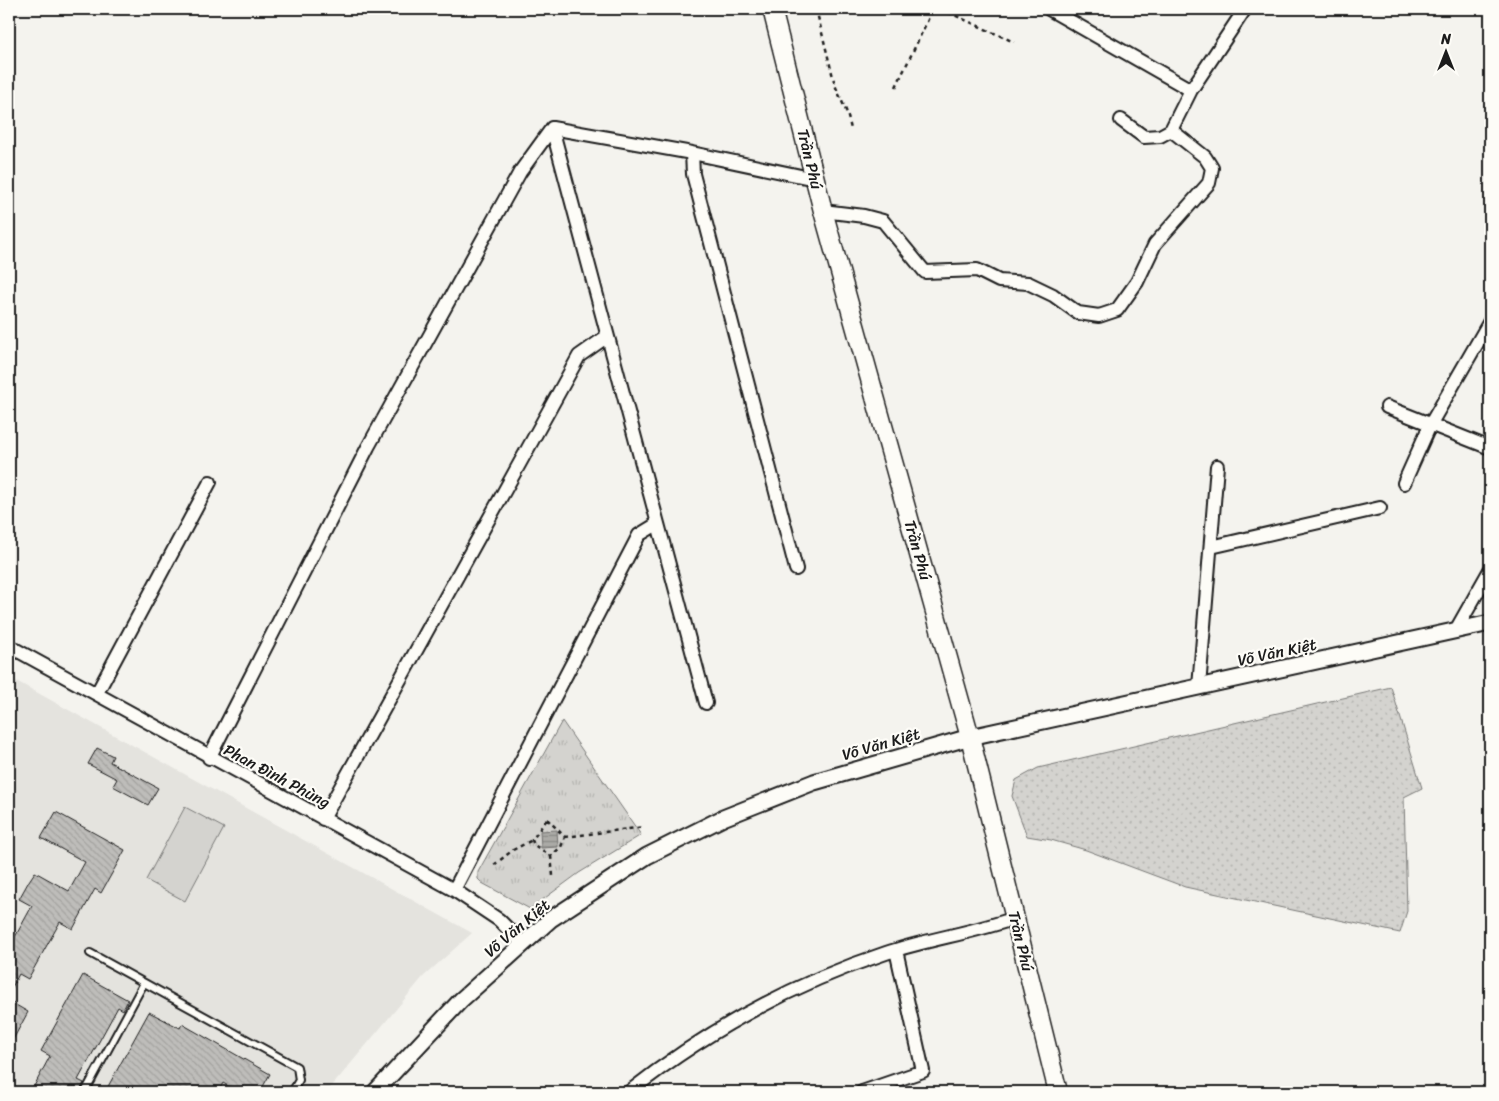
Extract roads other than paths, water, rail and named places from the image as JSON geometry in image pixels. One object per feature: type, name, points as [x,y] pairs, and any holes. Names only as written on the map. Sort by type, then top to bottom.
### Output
[{"type":"main road","name":"Trần Phú","points":[[772,9],[823,211],[970,737],[1058,1092]]},
{"type":"street","points":[[1049,9],[1191,90]]},
{"type":"street","points":[[1121,120],[1144,137],[1160,136],[1171,130],[1191,90],[1242,10]]},
{"type":"street","points":[[552,128],[692,153],[815,178]]},
{"type":"street","points":[[552,128],[606,336],[706,703]]},
{"type":"street","points":[[209,758],[372,439],[520,172],[552,128]]},
{"type":"street","points":[[823,211],[864,216],[883,221],[925,272],[977,270],[999,281],[1028,283],[1053,295],[1078,313],[1099,316],[1117,310],[1137,282],[1155,244],[1209,183],[1212,168],[1205,157],[1171,130]]},
{"type":"street","points":[[692,153],[693,174],[796,569]]},
{"type":"street","points":[[1404,483],[1430,425],[1490,320]]},
{"type":"street","points":[[323,819],[579,356],[606,336]]},
{"type":"street","points":[[1388,407],[1490,448]]},
{"type":"street","points":[[1199,687],[1217,466]]},
{"type":"street","points":[[97,692],[210,482]]},
{"type":"street","points":[[1211,547],[1380,508]]},
{"type":"street","points":[[454,890],[639,535],[657,524]]},
{"type":"street","points":[[1456,630],[1490,570]]},
{"type":"street","name":"Võ Văn Kiệt","points":[[375,1092],[461,1000],[551,920],[647,856],[723,818],[814,782],[970,737],[1490,622]]},
{"type":"street","name":"Phan Đình Phùng","points":[[9,646],[97,692],[209,758],[454,890],[499,920],[523,944]]},
{"type":"street","points":[[629,1092],[665,1064],[711,1033],[779,996],[896,950],[983,929],[1015,918]]},
{"type":"street","points":[[862,1092],[923,1071],[896,950]]},
{"type":"lane","points":[[90,953],[297,1067],[299,1080],[292,1092]]},
{"type":"lane","points":[[85,1092],[144,983]]}]
